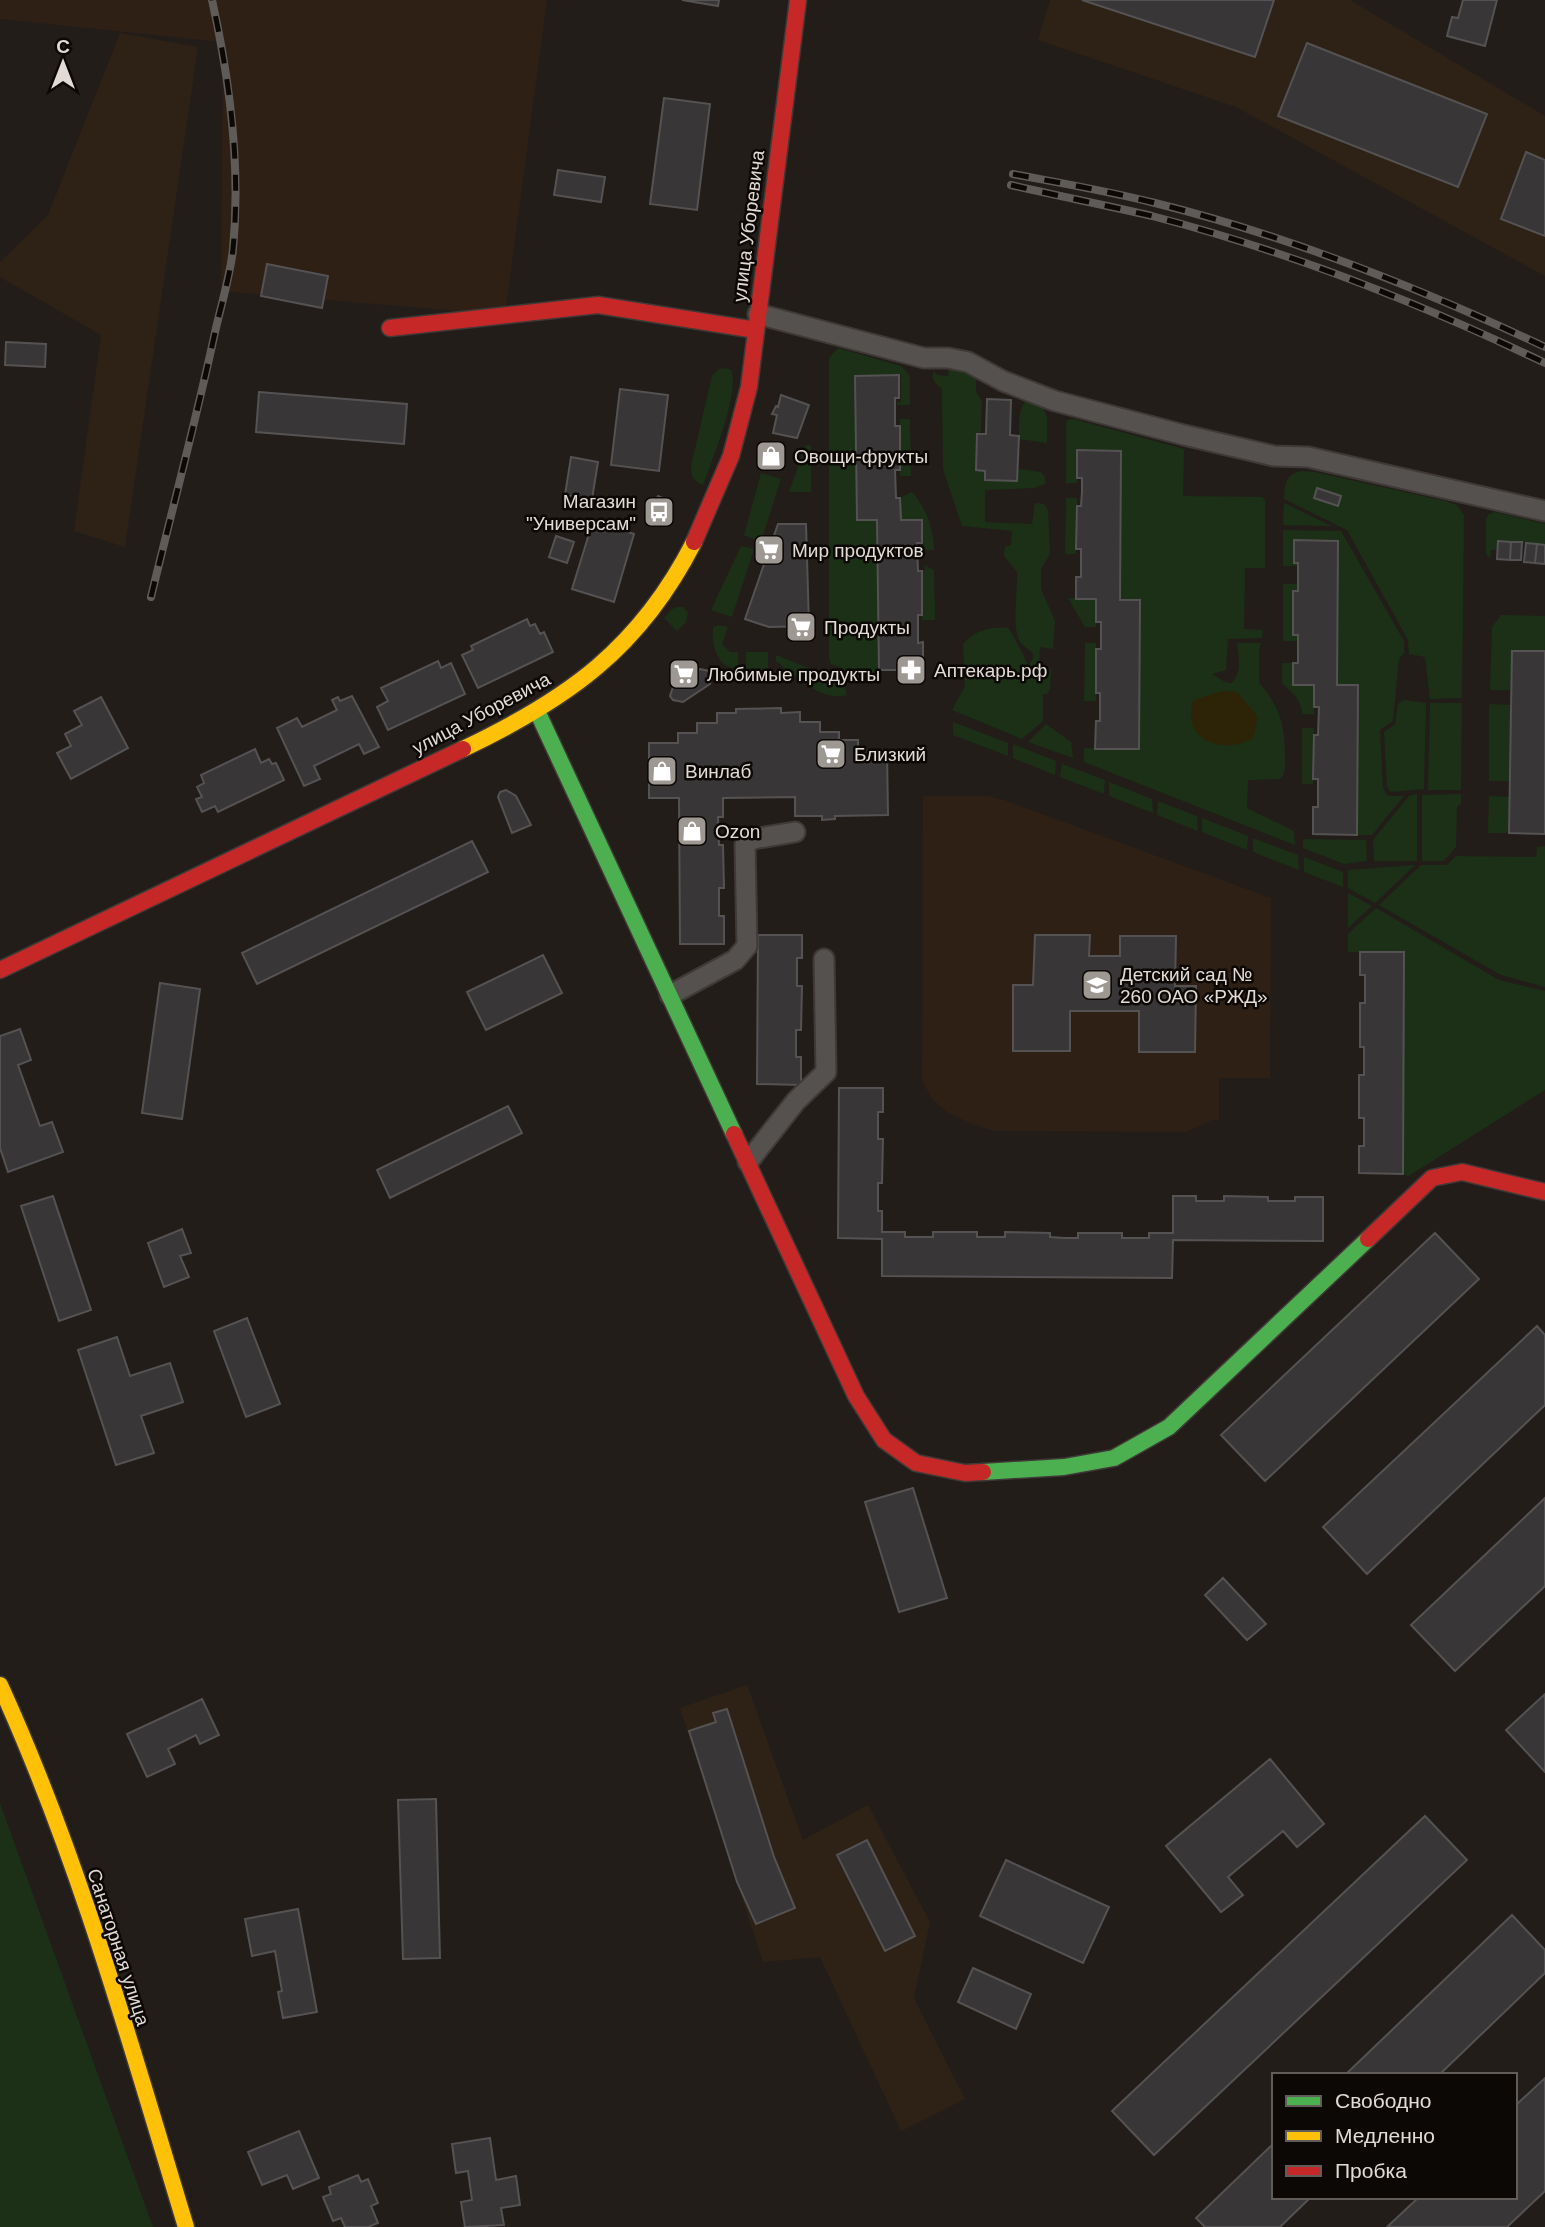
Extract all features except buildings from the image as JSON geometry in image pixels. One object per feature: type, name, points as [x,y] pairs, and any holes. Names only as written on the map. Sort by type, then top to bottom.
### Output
[{"type":"main road","name":"улица Уборевича","points":[[0,970],[537,711],[588,677],[619,649],[676,574],[716,496],[740,428],[757,322],[798,0]]},
{"type":"main road","points":[[390,328],[598,305],[757,322]]},
{"type":"main road","points":[[537,711],[856,1396],[884,1440],[916,1463],[965,1474],[1064,1467],[1114,1458],[1170,1427],[1432,1178],[1462,1172],[1545,1192]]},
{"type":"main road","name":"Санаторная улица","points":[[0,1685],[31,1753],[111,1982],[186,2227]]},
{"type":"street","points":[[757,322],[924,358],[948,358],[968,362],[1003,382],[1055,401],[1184,435],[1274,456],[1308,457],[1545,511]]},
{"type":"street","points":[[670,996],[736,960],[747,946],[745,845],[753,839],[795,832]]},
{"type":"street","points":[[748,1163],[796,1101],[826,1072],[824,959]]},
{"type":"shaded area","points":[[0,0],[547,0],[505,315],[221,291],[223,42],[0,19]]},
{"type":"shaded area","points":[[1050,0],[1350,0],[1545,116],[1545,276],[1236,107],[1038,40]]},
{"type":"shaded area","points":[[120,33],[198,47],[125,547],[74,531],[101,335],[0,277],[0,262],[48,215]]},
{"type":"shaded area","name":"Детский сад № 260 ОАО «РЖД»","points":[[923,796],[988,796],[1004,800],[1271,898],[1270,1078],[1219,1078],[1219,1120],[1212,1120],[1186,1132],[995,1131],[949,1113],[932,1099],[922,1080]]},
{"type":"shaded area","points":[[747,1685],[803,1840],[868,1805],[930,1922],[914,1998],[965,2099],[901,2131],[820,1957],[763,1962],[680,1708]]},
{"type":"green space","points":[[838,348],[901,366],[910,376],[910,405],[897,405],[897,402],[901,402],[901,374],[855,376],[857,520],[877,520],[879,683],[831,664],[829,658],[829,358]]},
{"type":"green space","points":[[946,364],[972,370],[976,379],[976,392],[982,401],[981,432],[977,434],[976,470],[985,471],[985,480],[1017,481],[1018,469],[1041,472],[1045,477],[1045,484],[1034,488],[985,490],[985,522],[1032,524],[1035,503],[1044,504],[1048,510],[1050,554],[1041,569],[1041,589],[1055,621],[1053,649],[1040,647],[1039,666],[1051,669],[1050,690],[1043,694],[1043,721],[1022,739],[952,710],[965,686],[963,644],[973,636],[989,629],[1008,628],[1028,667],[1034,656],[1017,634],[1017,572],[1004,556],[1005,547],[1011,545],[1012,531],[962,526],[943,469],[942,389],[933,376],[934,371],[937,375],[948,376],[949,368]]},
{"type":"green space","points":[[719,369],[731,370],[732,394],[724,427],[703,485],[693,478],[691,466],[712,376]]},
{"type":"green space","points":[[1029,398],[1043,406],[1047,418],[1047,443],[1019,439],[1022,406]]},
{"type":"green space","points":[[900,419],[910,419],[911,476],[900,476]]},
{"type":"green space","points":[[1074,419],[1184,449],[1183,496],[1262,497],[1265,500],[1265,568],[1245,568],[1244,629],[1263,630],[1262,638],[1228,639],[1226,670],[1212,674],[1232,683],[1239,668],[1237,643],[1261,643],[1259,683],[1271,698],[1279,715],[1284,733],[1285,767],[1280,779],[1248,780],[1247,808],[1294,831],[1295,845],[1084,762],[1084,748],[1139,749],[1140,600],[1120,600],[1121,451],[1077,450],[1077,483],[1066,483],[1066,423]]},
{"type":"green space","points":[[806,445],[811,445],[811,492],[789,492]]},
{"type":"green space","points":[[1303,471],[1457,505],[1464,515],[1462,698],[1430,699],[1425,657],[1409,654],[1408,640],[1347,530],[1284,499],[1290,477]]},
{"type":"green space","points":[[761,473],[781,479],[761,542],[744,535]]},
{"type":"green space","points":[[912,492],[928,519],[934,550],[924,550],[922,520],[901,520],[900,498]]},
{"type":"green space","points":[[1066,498],[1077,498],[1076,554],[1065,554]]},
{"type":"green space","points":[[1284,503],[1332,526],[1283,525]]},
{"type":"green space","points":[[1495,512],[1545,524],[1545,545],[1499,541],[1498,550],[1491,550],[1490,559],[1486,554],[1486,519],[1489,514]]},
{"type":"green space","points":[[1283,530],[1341,531],[1404,641],[1404,653],[1399,659],[1393,721],[1380,730],[1383,788],[1388,796],[1404,796],[1372,835],[1357,835],[1358,686],[1337,685],[1338,541],[1294,540],[1294,563],[1298,563],[1298,566],[1283,566]]},
{"type":"green space","points":[[741,546],[754,549],[732,617],[711,610]]},
{"type":"green space","points":[[925,565],[934,570],[935,620],[922,620],[922,571],[925,570]]},
{"type":"green space","points":[[1283,584],[1298,584],[1298,641],[1283,641]]},
{"type":"green space","points":[[1068,598],[1096,599],[1096,627],[1085,627]]},
{"type":"green space","points":[[683,607],[688,613],[686,622],[677,631],[664,618],[672,609]]},
{"type":"green space","points":[[1501,615],[1545,616],[1545,651],[1512,651],[1511,690],[1490,690],[1492,627]]},
{"type":"green space","points":[[713,627],[728,627],[722,644],[730,652],[738,652],[738,669],[725,665],[714,648]]},
{"type":"green space","points":[[1085,643],[1096,643],[1096,701],[1084,701]]},
{"type":"green space","points":[[746,652],[768,652],[768,675],[746,675]]},
{"type":"green space","points":[[776,655],[843,682],[847,695],[828,695],[809,686],[776,661]]},
{"type":"green space","points":[[1282,663],[1293,663],[1293,685],[1314,685],[1314,714],[1302,714],[1298,701],[1282,683]]},
{"type":"green space","points":[[1404,700],[1426,703],[1424,789],[1391,792],[1387,787],[1384,732],[1395,724],[1398,704]]},
{"type":"green space","points":[[1430,703],[1462,703],[1461,790],[1428,790]]},
{"type":"green space","points":[[1489,704],[1511,705],[1510,781],[1489,781]]},
{"type":"green space","points":[[953,722],[1008,743],[1008,756],[953,735]]},
{"type":"green space","points":[[1046,724],[1071,742],[1073,758],[1028,742]]},
{"type":"green space","points":[[1302,728],[1314,728],[1313,784],[1302,784]]},
{"type":"green space","points":[[1013,744],[1056,761],[1055,775],[1013,758]]},
{"type":"green space","points":[[1062,764],[1105,780],[1104,794],[1060,777]]},
{"type":"green space","points":[[1109,782],[1152,799],[1153,813],[1109,796]]},
{"type":"green space","points":[[1417,794],[1417,861],[1374,861],[1373,840],[1409,796]]},
{"type":"green space","points":[[1461,794],[1461,804],[1457,807],[1456,847],[1444,861],[1422,861],[1422,795]]},
{"type":"green space","points":[[1489,796],[1510,797],[1509,833],[1488,833]]},
{"type":"green space","points":[[1158,801],[1197,816],[1198,831],[1157,815]]},
{"type":"green space","points":[[1202,818],[1248,836],[1247,850],[1202,832]]},
{"type":"green space","points":[[1253,838],[1298,855],[1299,870],[1253,852]]},
{"type":"green space","points":[[1303,839],[1366,840],[1367,861],[1344,864],[1303,848]]},
{"type":"green space","points":[[1545,846],[1545,987],[1501,975],[1379,905],[1421,865],[1447,865],[1456,856],[1536,857],[1537,847]]},
{"type":"green space","points":[[1304,857],[1343,872],[1343,887],[1304,872]]},
{"type":"green space","points":[[1415,865],[1375,903],[1348,888],[1348,870]]},
{"type":"green space","points":[[1348,893],[1372,906],[1348,928]]},
{"type":"green space","points":[[1376,908],[1499,980],[1545,991],[1545,1090],[1407,1177],[1403,1174],[1404,953],[1348,952],[1348,934]]},
{"type":"green space","points":[[0,1803],[153,2227],[0,2227]]},
{"type":"sand","points":[[1222,691],[1237,692],[1258,717],[1253,738],[1236,744],[1217,744],[1201,737],[1196,730],[1191,713],[1194,700]]},
{"type":"railway","points":[[151,597],[233,249],[235,155],[229,92],[212,0]]},
{"type":"railway","points":[[1013,174],[1137,199],[1255,231],[1402,284],[1545,347]]},
{"type":"railway","points":[[1011,185],[1152,216],[1253,245],[1401,299],[1545,363]]},
{"type":"traffic: fast","points":[[537,711],[734,1134]]},
{"type":"traffic: fast","points":[[983,1472],[1064,1467],[1114,1458],[1169,1427],[1368,1239]]},
{"type":"traffic: slow","points":[[463,749],[536,710],[598,666],[625,641],[650,612],[694,542]]},
{"type":"traffic: slow","points":[[0,1685],[55,1817],[79,1885],[186,2227]]},
{"type":"traffic: jam","points":[[694,542],[731,456],[749,387],[798,0]]},
{"type":"traffic: jam","points":[[390,328],[598,305],[756,330]]},
{"type":"traffic: jam","points":[[0,970],[463,749]]},
{"type":"traffic: jam","points":[[734,1134],[856,1396],[884,1440],[916,1463],[965,1473],[983,1472]]},
{"type":"traffic: jam","points":[[1368,1239],[1432,1178],[1462,1172],[1545,1192]]},
{"type":"place","name":"Овощи-фрукты","points":[[771,456]]},
{"type":"place","name":"Магазин \"Универсам\"","points":[[659,512]]},
{"type":"place","name":"Мир продуктов","points":[[769,550]]},
{"type":"place","name":"Продукты","points":[[801,627]]},
{"type":"place","name":"Аптекарь.рф","points":[[911,670]]},
{"type":"place","name":"Любимые продукты","points":[[684,674]]},
{"type":"place","name":"Близкий","points":[[831,754]]},
{"type":"place","name":"Винлаб","points":[[662,771]]},
{"type":"place","name":"Ozon","points":[[692,831]]},
{"type":"place","name":"Детский сад № 260 ОАО «РЖД»","points":[[1097,985]]}]
